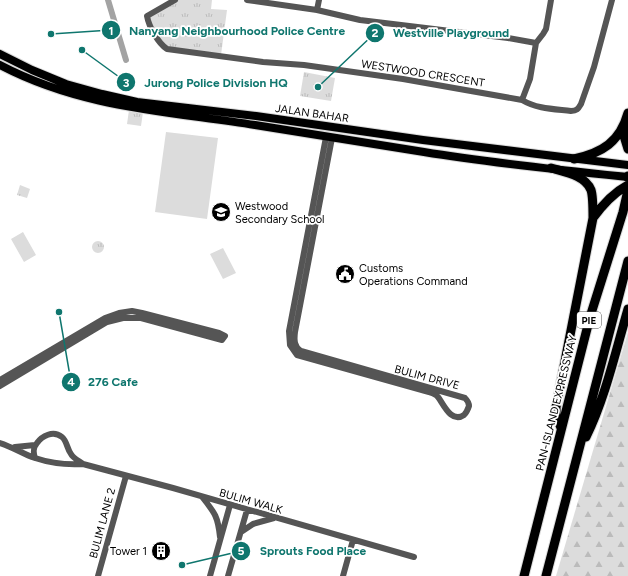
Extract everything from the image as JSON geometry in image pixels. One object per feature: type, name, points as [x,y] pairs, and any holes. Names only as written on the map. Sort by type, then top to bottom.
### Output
[{"type":"highway","points":[[628,114],[624,136],[628,150]]},
{"type":"highway","points":[[574,159],[589,156],[606,147],[619,134],[628,114]]},
{"type":"highway","points":[[550,168],[577,176],[584,181],[591,190],[593,218],[557,402],[556,415],[561,428]]},
{"type":"highway","points":[[593,218],[605,201],[620,189],[628,179]]},
{"type":"highway","name":"PAN-ISLAND EXPRESSWAY","points":[[524,576],[590,317],[623,212],[628,190]]},
{"type":"highway","name":"PIE","points":[[546,576],[628,261]]},
{"type":"highway","points":[[576,458],[592,426],[628,309]]},
{"type":"main road","name":"JALAN BAHAR","points":[[0,54],[32,70],[66,84],[138,102],[256,116],[423,140],[628,165]]},
{"type":"main road","name":"JALAN BAHAR","points":[[0,65],[73,94],[102,102],[133,108],[253,124],[424,152],[628,179]]},
{"type":"main road","points":[[423,140],[418,143],[417,147],[424,152]]},
{"type":"street","name":"WESTWOOD CRESCENT","points":[[175,0],[147,16],[150,26],[163,47],[167,49],[263,62],[304,65],[403,79],[522,100]]},
{"type":"street","points":[[247,0],[317,10],[360,20],[508,38],[536,43]]},
{"type":"street","points":[[317,10],[319,0]]},
{"type":"street","points":[[551,0],[546,29],[536,43],[530,79],[522,100],[542,108],[575,111],[578,109],[594,67],[612,0]]},
{"type":"street","name":"BULIM DRIVE","points":[[329,137],[295,332],[295,345],[301,352],[465,398],[468,401],[469,407],[464,415],[454,416],[447,412],[437,396],[429,392],[297,354],[290,345],[289,331],[329,137]]},
{"type":"street","points":[[0,380],[105,318],[125,312],[142,312],[219,333],[225,336],[222,340],[141,318],[116,319],[107,322],[0,386]]},
{"type":"street","name":"BULIM WALK","points":[[12,447],[35,445],[42,437],[53,433],[62,436],[71,454],[83,464]]},
{"type":"street","name":"BULIM WALK","points":[[0,443],[35,458],[70,465],[83,464],[414,557]]},
{"type":"street","points":[[35,445],[33,452],[35,458]]},
{"type":"street","name":"BULIM LANE 2","points":[[98,576],[126,476]]},
{"type":"street","points":[[203,498],[216,515],[220,540]]},
{"type":"street","points":[[210,576],[230,505]]},
{"type":"street","points":[[228,576],[247,510]]},
{"type":"street","points":[[241,532],[253,524],[274,518]]},
{"type":"street","points":[[343,576],[353,540]]},
{"type":"green space","points":[[175,0],[212,0],[211,9],[227,10],[221,55],[168,49],[163,44],[147,16]]},
{"type":"green space","points":[[304,72],[335,78],[331,101],[300,96]]},
{"type":"green space","points":[[129,110],[143,112],[141,126],[127,124]]},
{"type":"green space","points":[[166,132],[218,138],[207,219],[155,212]]},
{"type":"green space","points":[[20,185],[30,189],[27,198],[17,195]]},
{"type":"green space","points":[[23,232],[36,255],[24,262],[11,239]]},
{"type":"green space","points":[[96,241],[100,241],[104,247],[100,253],[96,253],[92,249],[92,245]]},
{"type":"green space","points":[[223,248],[236,273],[223,279],[210,254]]},
{"type":"green space","points":[[628,332],[628,576],[556,576]]},
{"type":"waterway","points":[[108,0],[126,60]]},
{"type":"place","name":"Nanyang Neighbourhood Police Centre","points":[[51,34]]},
{"type":"place","name":"Jurong Police Division HQ","points":[[82,50]]},
{"type":"place","name":"Westville Playground","points":[[318,87]]},
{"type":"place","name":"Westwood Secondary School","points":[[221,212]]},
{"type":"place","name":"Customs Operations Command","points":[[345,274]]},
{"type":"place","name":"276 Cafe","points":[[59,312]]},
{"type":"place","name":"Tower 1","points":[[161,551]]},
{"type":"place","name":"Sprouts Food Place","points":[[182,565]]}]
